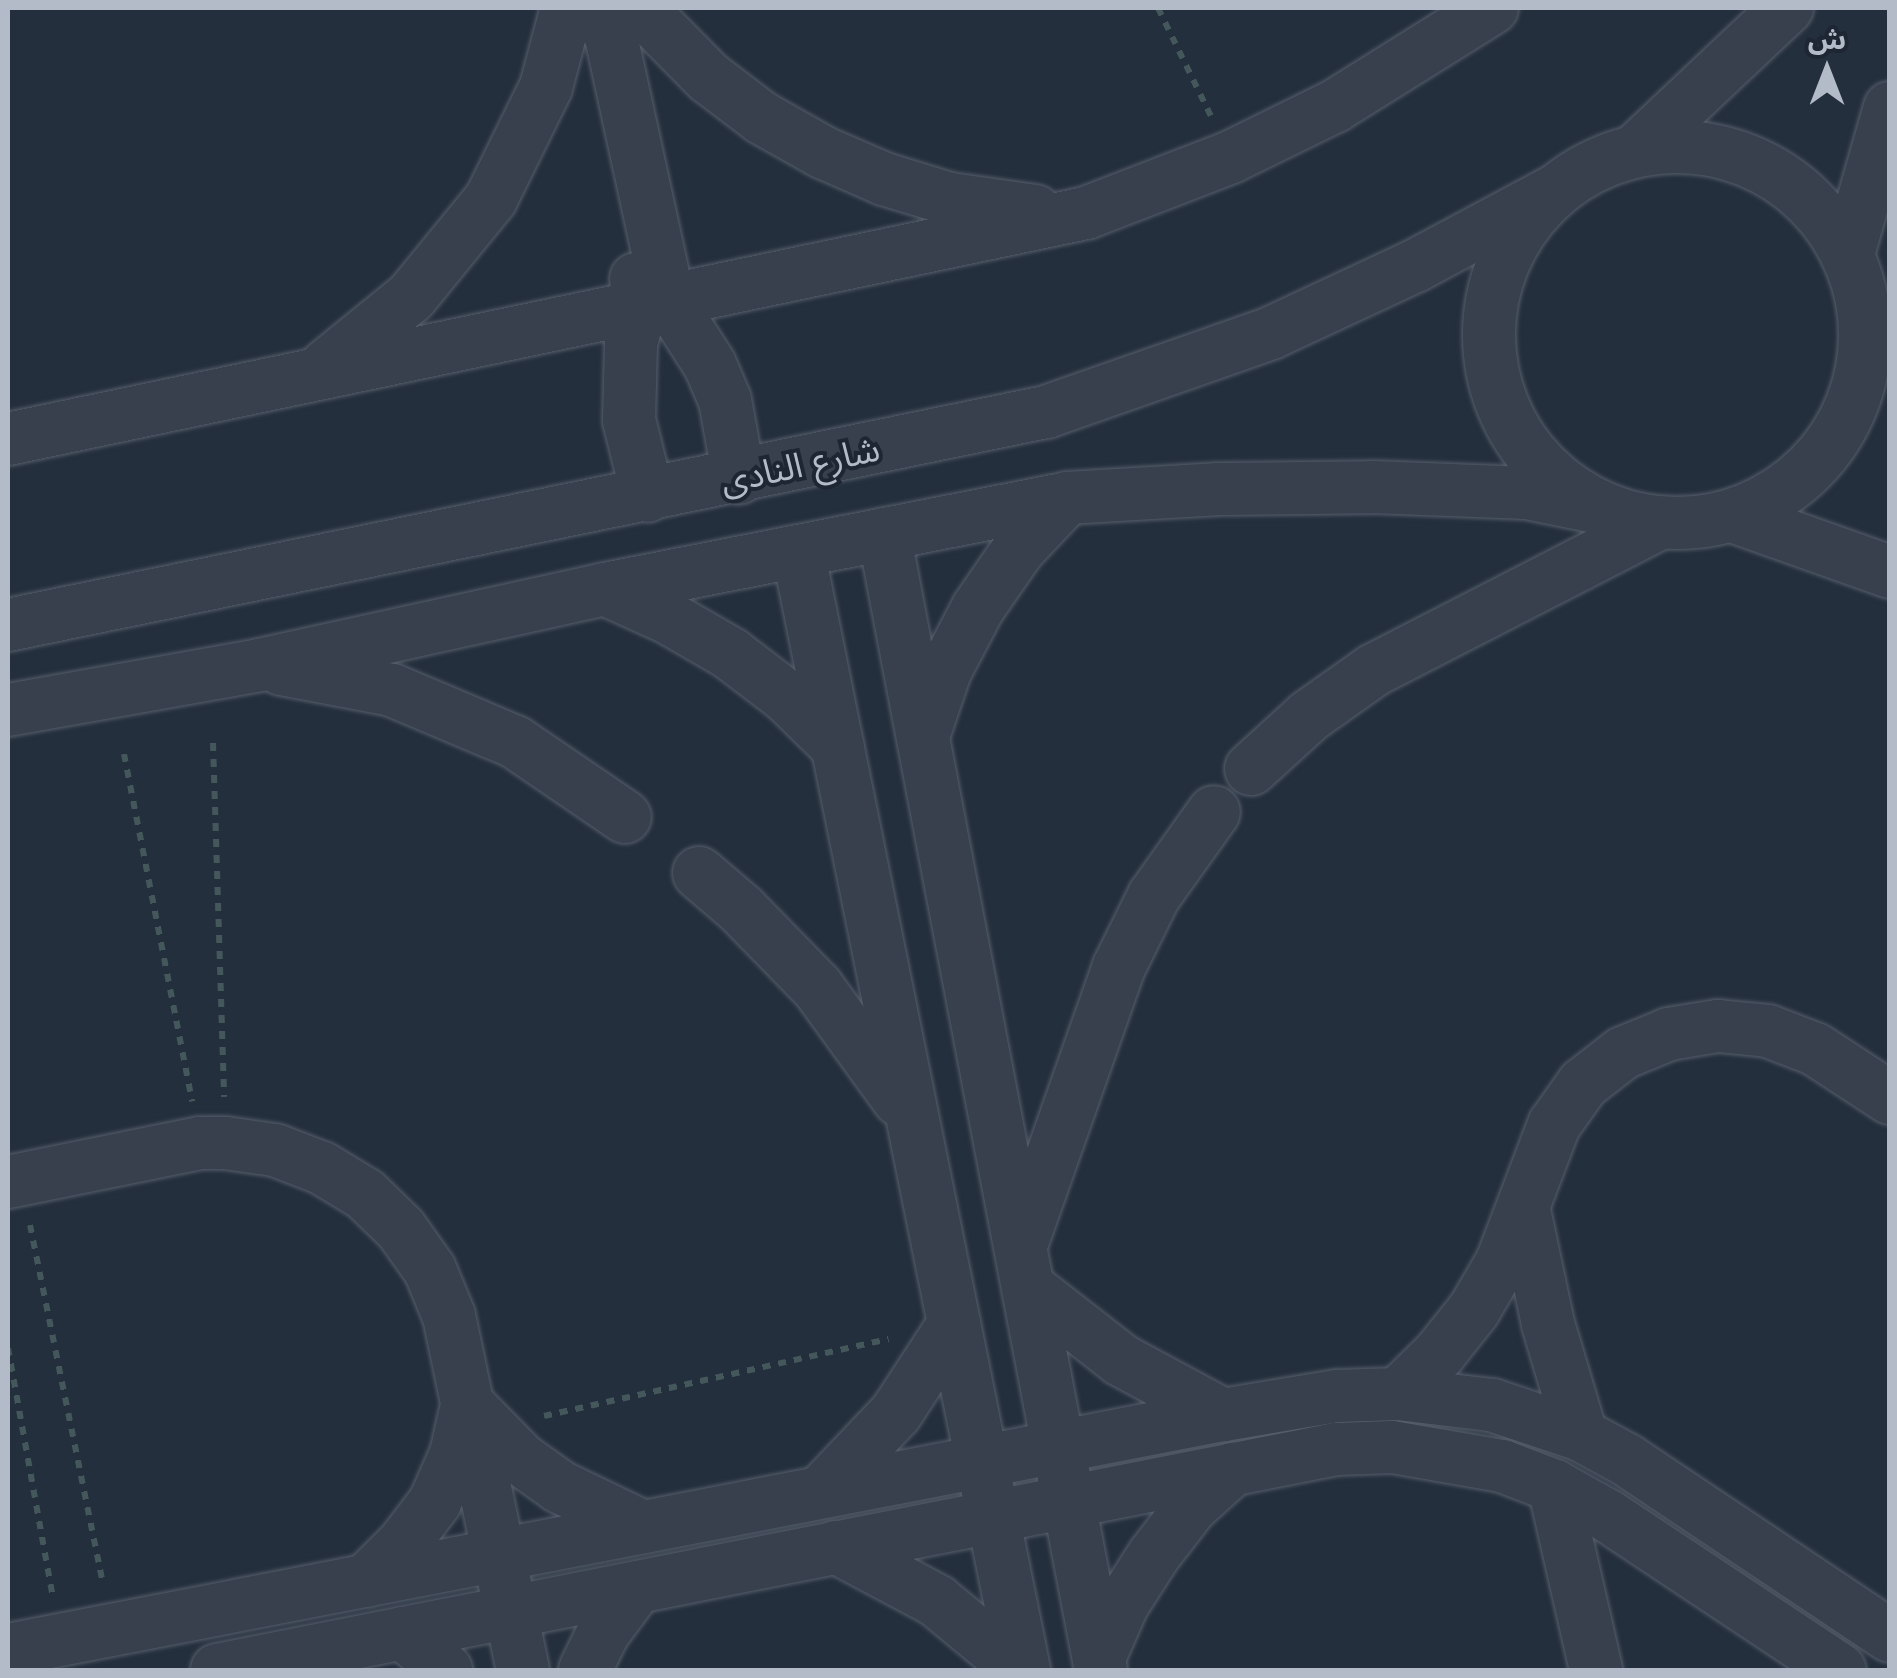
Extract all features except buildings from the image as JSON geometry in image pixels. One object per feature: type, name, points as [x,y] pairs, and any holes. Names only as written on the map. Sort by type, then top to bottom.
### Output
[{"type":"street","points":[[8,439],[1086,214],[1231,157],[1335,106],[1492,8]]},
{"type":"street","points":[[1635,151],[1786,8]]},
{"type":"street","points":[[600,10],[708,77],[762,118],[822,152],[884,179],[950,199],[1018,210],[1086,214]]},
{"type":"street","points":[[600,10],[594,48],[655,303],[701,348],[725,400],[740,478]]},
{"type":"street","points":[[312,375],[364,339],[412,298],[491,199],[546,86],[600,10]]},
{"type":"street","points":[[1848,254],[1890,108]]},
{"type":"street","points":[[8,710],[260,665],[604,590],[1067,498],[1220,489],[1373,488],[1527,494],[1660,523],[1732,516],[1771,499],[1804,474],[1832,442],[1852,406],[1864,365],[1878,343],[1848,254],[1825,218],[1795,188],[1760,165],[1719,151],[1677,146],[1635,151],[1606,160],[1555,191],[1522,226],[1499,267],[1488,314],[1489,361],[1501,408],[1525,448],[1559,483],[1600,508]]},
{"type":"street","name":"شارع النادى","points":[[8,626],[1046,412],[1122,389],[1344,301],[1555,191]]},
{"type":"street","points":[[648,496],[628,420],[627,382],[655,303]]},
{"type":"street","points":[[8,399],[81,424]]},
{"type":"street","points":[[922,737],[946,671],[978,608],[1018,550],[1067,498]]},
{"type":"street","points":[[1732,516],[1890,572]]},
{"type":"street","points":[[1251,770],[1309,716],[1374,670],[1660,523]]},
{"type":"street","points":[[884,534],[1100,1664]]},
{"type":"street","points":[[798,550],[1022,1670]]},
{"type":"street","points":[[604,590],[670,618],[731,654],[787,697],[838,746]]},
{"type":"street","points":[[260,665],[409,698],[515,742],[625,817]]},
{"type":"street","points":[[1025,1268],[1119,967],[1154,896],[1214,812]]},
{"type":"street","points":[[699,874],[741,909],[818,988],[913,1122]]},
{"type":"street","points":[[1398,1394],[1474,1310],[1502,1262],[1554,1124],[1583,1084],[1623,1054],[1668,1034],[1718,1026],[1768,1031],[1815,1049],[1890,1098]]},
{"type":"street","points":[[14,1181],[213,1143],[275,1150],[322,1168],[365,1194],[402,1228],[430,1270],[449,1316],[478,1416],[499,1555],[523,1670]]},
{"type":"street","points":[[1524,1210],[1548,1324],[1581,1436]]},
{"type":"street","points":[[1025,1268],[1120,1360],[1223,1414]]},
{"type":"street","points":[[821,1492],[896,1413],[954,1324]]},
{"type":"street","points":[[8,1650],[1223,1414],[1337,1396],[1398,1394],[1492,1405],[1581,1436],[1627,1460],[1890,1636]]},
{"type":"street","points":[[478,1416],[560,1487],[643,1528]]},
{"type":"street","points":[[366,1581],[404,1544],[435,1502],[478,1416]]},
{"type":"street","points":[[216,1670],[1336,1449],[1392,1448],[1502,1466],[1554,1486],[1608,1516],[1840,1670]]},
{"type":"street","points":[[1100,1664],[1122,1605],[1154,1555],[1190,1507],[1232,1469]]},
{"type":"street","points":[[1554,1486],[1596,1670]]},
{"type":"street","points":[[836,1547],[937,1600],[1022,1670]]},
{"type":"street","points":[[584,1670],[637,1587]]},
{"type":"street","points":[[403,1634],[446,1670]]},
{"type":"path","points":[[1158,8],[1231,157]]},
{"type":"path","points":[[213,743],[213,1143]]},
{"type":"path","points":[[124,754],[213,1143]]},
{"type":"path","points":[[14,1181],[112,1630]]},
{"type":"path","points":[[478,1416],[954,1324]]},
{"type":"path","points":[[8,1348],[61,1640]]}]
